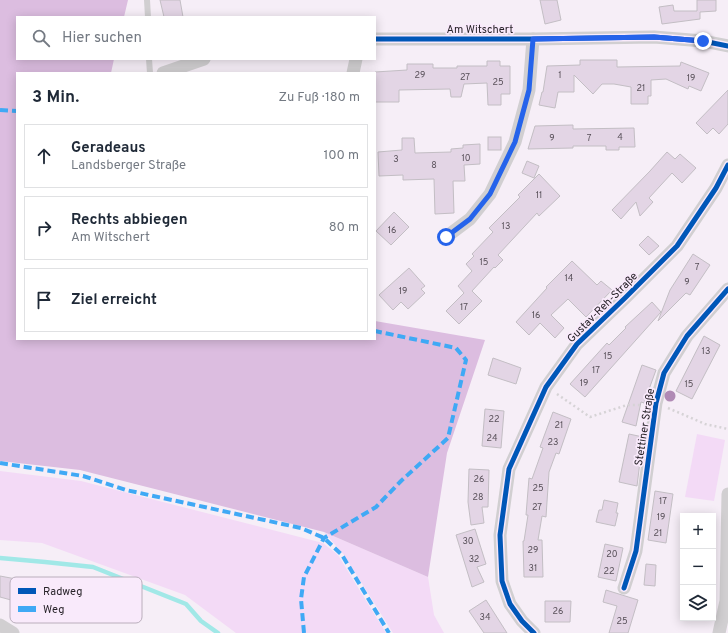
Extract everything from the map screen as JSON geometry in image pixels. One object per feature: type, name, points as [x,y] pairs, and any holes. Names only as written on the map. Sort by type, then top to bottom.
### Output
[{"type":"street","name":"Am Witschert","points":[[376,39],[654,37],[703,41],[728,46]]},
{"type":"street","points":[[446,237],[470,219],[490,194],[515,142],[529,90],[533,39]]},
{"type":"street","points":[[166,72],[201,60]]},
{"type":"street","points":[[353,72],[356,60]]},
{"type":"street","name":"Gustav-Reh-Straße","points":[[534,633],[522,621],[510,604],[502,581],[500,535],[509,469],[546,387],[576,344],[678,246],[716,188],[728,165]]},
{"type":"street","name":"Stettiner Straße","points":[[624,588],[636,551],[656,403],[664,373],[687,336],[728,289]]},
{"type":"street","points":[[719,633],[726,601],[728,494]]},
{"type":"street","points":[[0,625],[13,633]]},
{"type":"lane","points":[[147,0],[148,16]]},
{"type":"lane","points":[[149,60],[150,72]]},
{"type":"path","points":[[546,387],[590,417]]},
{"type":"shaded area","points":[[0,0],[128,0],[124,16],[16,16],[16,60],[114,60],[111,72],[16,72],[16,340],[376,340],[376,321],[485,340],[447,453],[428,577],[324,532],[80,470],[0,461]]},
{"type":"shaded area","points":[[697,434],[725,440],[714,501],[685,497]]},
{"type":"shaded area","points":[[0,471],[81,481],[323,543],[338,555],[386,633],[236,633],[185,595],[142,579],[142,577],[136,577],[42,543],[0,540]]},
{"type":"shaded area","points":[[324,532],[428,577],[434,615],[444,633],[393,633],[344,555]]},
{"type":"building","points":[[160,0],[180,0],[183,16],[164,16]]},
{"type":"building","points":[[540,0],[557,0],[561,20],[545,24]]},
{"type":"building","points":[[697,0],[716,0],[716,11],[700,12],[700,19],[662,24],[659,7],[673,5],[674,11],[697,11]]},
{"type":"building","points":[[580,60],[617,60],[617,67],[680,66],[681,62],[709,73],[701,91],[689,86],[688,89],[666,79],[651,80],[651,96],[648,96],[648,104],[631,104],[631,87],[614,84],[602,84],[593,94],[574,75],[574,92],[558,92],[555,108],[539,105],[543,92],[547,66],[580,65]]},
{"type":"building","points":[[487,61],[500,61],[500,66],[510,66],[510,94],[501,94],[501,105],[488,105],[487,83],[464,84],[461,97],[451,97],[450,89],[399,90],[399,102],[376,102],[375,72],[407,70],[407,64],[433,64],[433,68],[487,66]]},
{"type":"building","points":[[728,90],[728,124],[719,134],[713,128],[707,134],[696,123]]},
{"type":"building","points":[[573,125],[573,129],[634,128],[635,147],[619,147],[619,150],[606,150],[606,146],[573,146],[573,148],[528,149],[535,126]]},
{"type":"building","points":[[488,137],[501,137],[501,150],[488,150]]},
{"type":"building","points":[[402,138],[414,138],[415,153],[451,152],[451,149],[463,148],[463,145],[480,144],[480,164],[464,165],[465,181],[453,181],[454,213],[435,214],[434,179],[403,180],[403,175],[379,176],[378,152],[402,150]]},
{"type":"building","points":[[667,152],[675,159],[680,154],[696,168],[682,183],[672,173],[649,198],[653,202],[640,216],[636,202],[621,219],[612,210]]},
{"type":"building","points":[[527,161],[539,166],[534,178],[522,173]]},
{"type":"building","points":[[539,174],[560,196],[539,216],[537,213],[498,255],[503,260],[495,268],[494,267],[472,291],[482,301],[459,324],[446,311],[464,293],[458,286],[472,271],[466,264],[474,256],[472,254],[493,232],[489,228],[520,197],[518,195]]},
{"type":"building","points":[[394,212],[409,227],[391,245],[376,231]]},
{"type":"building","points":[[648,236],[659,246],[649,255],[639,245]]},
{"type":"building","points":[[693,254],[710,265],[690,295],[686,293],[658,321],[670,290]]},
{"type":"building","points":[[572,261],[597,285],[601,281],[612,290],[586,317],[568,299],[551,315],[564,328],[555,338],[540,323],[529,335],[516,322],[547,288],[546,287]]},
{"type":"building","points":[[409,268],[425,286],[421,289],[425,293],[408,309],[401,302],[393,310],[379,295]]},
{"type":"building","points":[[652,302],[661,312],[585,397],[570,384],[607,343],[609,345],[626,328],[625,327]]},
{"type":"building","points":[[704,336],[720,345],[692,399],[676,391]]},
{"type":"building","points":[[493,358],[521,368],[516,384],[488,375]]},
{"type":"building","points":[[642,365],[656,370],[644,403],[641,402],[636,426],[622,422]]},
{"type":"building","points":[[485,409],[504,411],[501,448],[482,446]]},
{"type":"building","points":[[553,412],[571,419],[559,454],[556,453],[549,472],[546,517],[542,516],[538,540],[542,540],[543,577],[524,577],[523,541],[528,515],[526,515],[529,478],[532,479],[543,448],[540,447]]},
{"type":"building","points":[[629,434],[643,437],[637,486],[619,482]]},
{"type":"building","points":[[469,469],[489,470],[488,507],[482,507],[484,523],[471,525],[468,502]]},
{"type":"building","points":[[655,491],[673,494],[666,543],[648,540]]},
{"type":"building","points":[[604,500],[618,503],[616,513],[618,513],[615,526],[596,522],[599,510],[602,510]]},
{"type":"building","points":[[475,529],[486,564],[477,567],[484,582],[472,587],[456,535]]},
{"type":"building","points":[[605,544],[623,548],[616,581],[598,577]]},
{"type":"building","points":[[646,564],[656,565],[655,586],[644,585]]},
{"type":"building","points":[[0,576],[10,578],[10,600],[0,597]]},
{"type":"building","points":[[606,590],[638,600],[628,633],[609,633],[617,606],[603,602]]},
{"type":"building","points":[[486,600],[507,633],[484,633],[469,611]]},
{"type":"building","points":[[545,601],[571,601],[570,622],[545,622]]},
{"type":"waterway","points":[[0,558],[93,567],[118,577]]},
{"type":"waterway","points":[[142,586],[186,604],[201,621],[218,633]]},
{"type":"marked path","points":[[0,110],[16,111]]},
{"type":"marked path","points":[[304,633],[301,599],[304,577],[324,538],[376,507],[401,481],[448,438],[466,360],[456,348],[376,331]]},
{"type":"marked path","points":[[0,463],[83,476],[126,490],[301,528],[324,538],[342,555],[389,633]]},
{"type":"cycle path","points":[[376,39],[654,37],[703,41],[728,46]]},
{"type":"cycle path","points":[[534,633],[522,621],[510,604],[502,581],[500,535],[509,469],[546,387],[577,344],[677,246],[716,188],[728,165]]},
{"type":"cycle path","points":[[624,588],[636,551],[656,403],[664,373],[687,336],[728,289]]},
{"type":"route","points":[[446,237],[470,219],[490,194],[515,142],[529,90],[533,39],[654,37],[703,41]]}]
